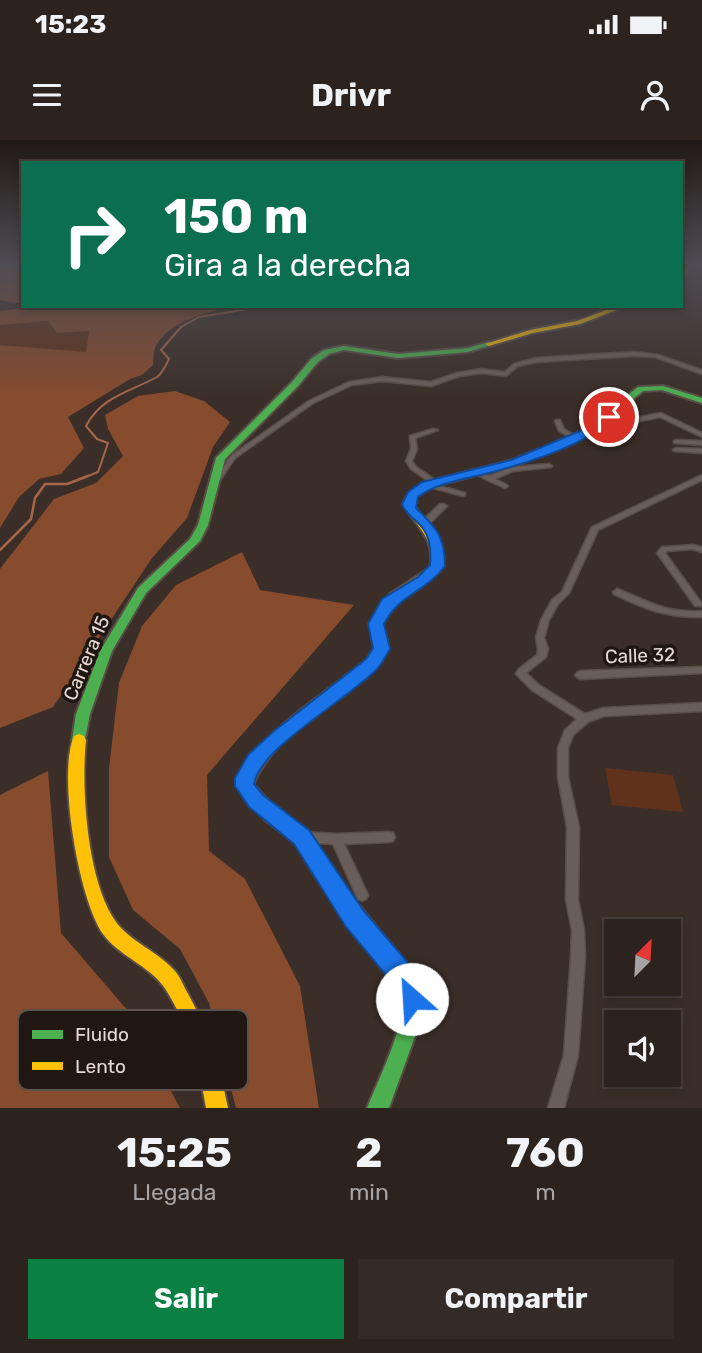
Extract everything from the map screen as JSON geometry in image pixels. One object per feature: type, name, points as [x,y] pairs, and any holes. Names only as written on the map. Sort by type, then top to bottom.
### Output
[{"type":"main road","name":"Carrera 15","points":[[188,1010],[167,976],[110,929],[99,911],[80,829],[75,761],[83,714],[106,651],[142,591],[195,541],[203,525],[221,458],[230,446],[295,384],[314,361],[327,352],[344,348],[398,356],[468,349],[532,331],[578,323],[615,309]]},
{"type":"main road","points":[[377,1108],[408,1028],[412,1010],[410,990],[400,971],[347,908],[302,837],[256,801],[244,786],[245,778],[255,761],[281,736],[372,663],[382,649],[376,624],[387,603],[423,580],[437,566],[438,551],[431,529],[408,504],[412,495],[431,484],[516,462],[575,438],[595,428],[641,389],[663,388],[702,401]]},
{"type":"main road","name":"Carrera 15","points":[[214,1090],[217,1108]]},
{"type":"street","points":[[211,489],[233,457],[311,402],[351,383],[382,379],[431,384],[459,374],[506,374],[516,365],[536,360],[622,354],[656,356],[702,372]]},
{"type":"street","points":[[595,428],[661,415],[702,435]]},
{"type":"street","points":[[558,421],[561,430],[575,438]]},
{"type":"street","points":[[435,430],[412,437],[414,449],[409,461],[431,484],[463,494]]},
{"type":"street","points":[[702,443],[676,446],[702,451]]},
{"type":"street","points":[[489,479],[512,469],[549,466]]},
{"type":"street","points":[[474,471],[505,486]]},
{"type":"street","points":[[584,719],[568,706],[535,688],[521,674],[525,667],[541,657],[543,649],[540,638],[548,613],[565,593],[595,530],[702,477]]},
{"type":"street","points":[[425,523],[443,506]]},
{"type":"street","points":[[617,592],[650,609],[684,615],[700,609],[662,550],[693,547],[701,550]]},
{"type":"street","name":"Calle 32","points":[[580,676],[702,670]]},
{"type":"street","points":[[556,1108],[571,1055],[578,957],[578,930],[572,900],[573,827],[563,777],[563,748],[569,733],[584,719],[603,712],[702,706]]},
{"type":"street","points":[[302,837],[389,837]]},
{"type":"street","points":[[337,839],[362,895]]},
{"type":"shaded area","points":[[217,309],[173,328],[160,340],[155,348],[153,365],[142,375],[130,379],[68,417],[84,448],[61,474],[39,479],[19,497],[0,528],[0,345],[86,352],[89,331],[57,333],[48,321],[0,325],[0,311]]},
{"type":"shaded area","points":[[48,321],[57,333],[89,331],[86,353],[0,345],[0,325]]},
{"type":"shaded area","points":[[175,391],[204,401],[230,422],[213,447],[187,518],[152,558],[53,707],[0,728],[0,569],[54,499],[96,483],[123,456],[108,429],[105,415],[138,396]]},
{"type":"shaded area","points":[[242,552],[260,590],[354,605],[207,775],[209,851],[245,879],[300,986],[319,1108],[236,1108],[231,1090],[248,1090],[248,1010],[211,1010],[180,949],[133,910],[109,857],[109,768],[119,683],[142,626],[176,585]]},
{"type":"shaded area","points":[[605,768],[673,775],[683,812],[612,805]]},
{"type":"shaded area","points":[[48,771],[61,933],[127,1010],[18,1010],[18,1090],[170,1090],[180,1108],[0,1108],[0,795]]},
{"type":"waterway","points":[[88,476],[98,472],[108,443],[97,439],[86,426],[100,408],[117,396],[159,376],[169,359],[161,350],[181,327],[199,317],[247,309]]},
{"type":"waterway","points":[[0,550],[31,519],[35,498],[45,484],[67,484],[88,476]]},
{"type":"waterway","points":[[83,478],[88,476]]},
{"type":"traffic: fast","points":[[79,740],[83,714],[106,651],[142,591],[195,541],[203,525],[221,458],[295,384],[314,361],[327,352],[344,348],[398,356],[468,350],[489,344]]},
{"type":"traffic: fast","points":[[533,455],[585,433],[641,389],[663,388],[702,401]]},
{"type":"traffic: fast","points":[[349,681],[304,714],[275,740],[252,769],[245,786],[271,815],[302,837],[332,886],[400,971],[410,990],[412,1010],[408,1028],[378,1108]]},
{"type":"traffic: slow","points":[[489,344],[532,331],[578,323],[615,309]]},
{"type":"traffic: slow","points":[[349,681],[372,663],[381,649],[376,624],[394,597],[435,570],[435,541],[408,504],[412,495],[427,485],[516,462],[533,455]]},
{"type":"traffic: slow","points":[[79,740],[77,782],[81,836],[92,889],[100,911],[115,934],[168,977],[186,1010]]},
{"type":"traffic: slow","points":[[213,1090],[217,1108]]},
{"type":"route","points":[[412,999],[400,971],[355,918],[314,860],[302,837],[256,801],[244,786],[245,778],[255,761],[281,736],[372,663],[382,649],[376,624],[387,603],[435,570],[438,551],[431,529],[408,504],[416,491],[426,485],[474,471],[516,462],[595,428],[609,417]]}]
